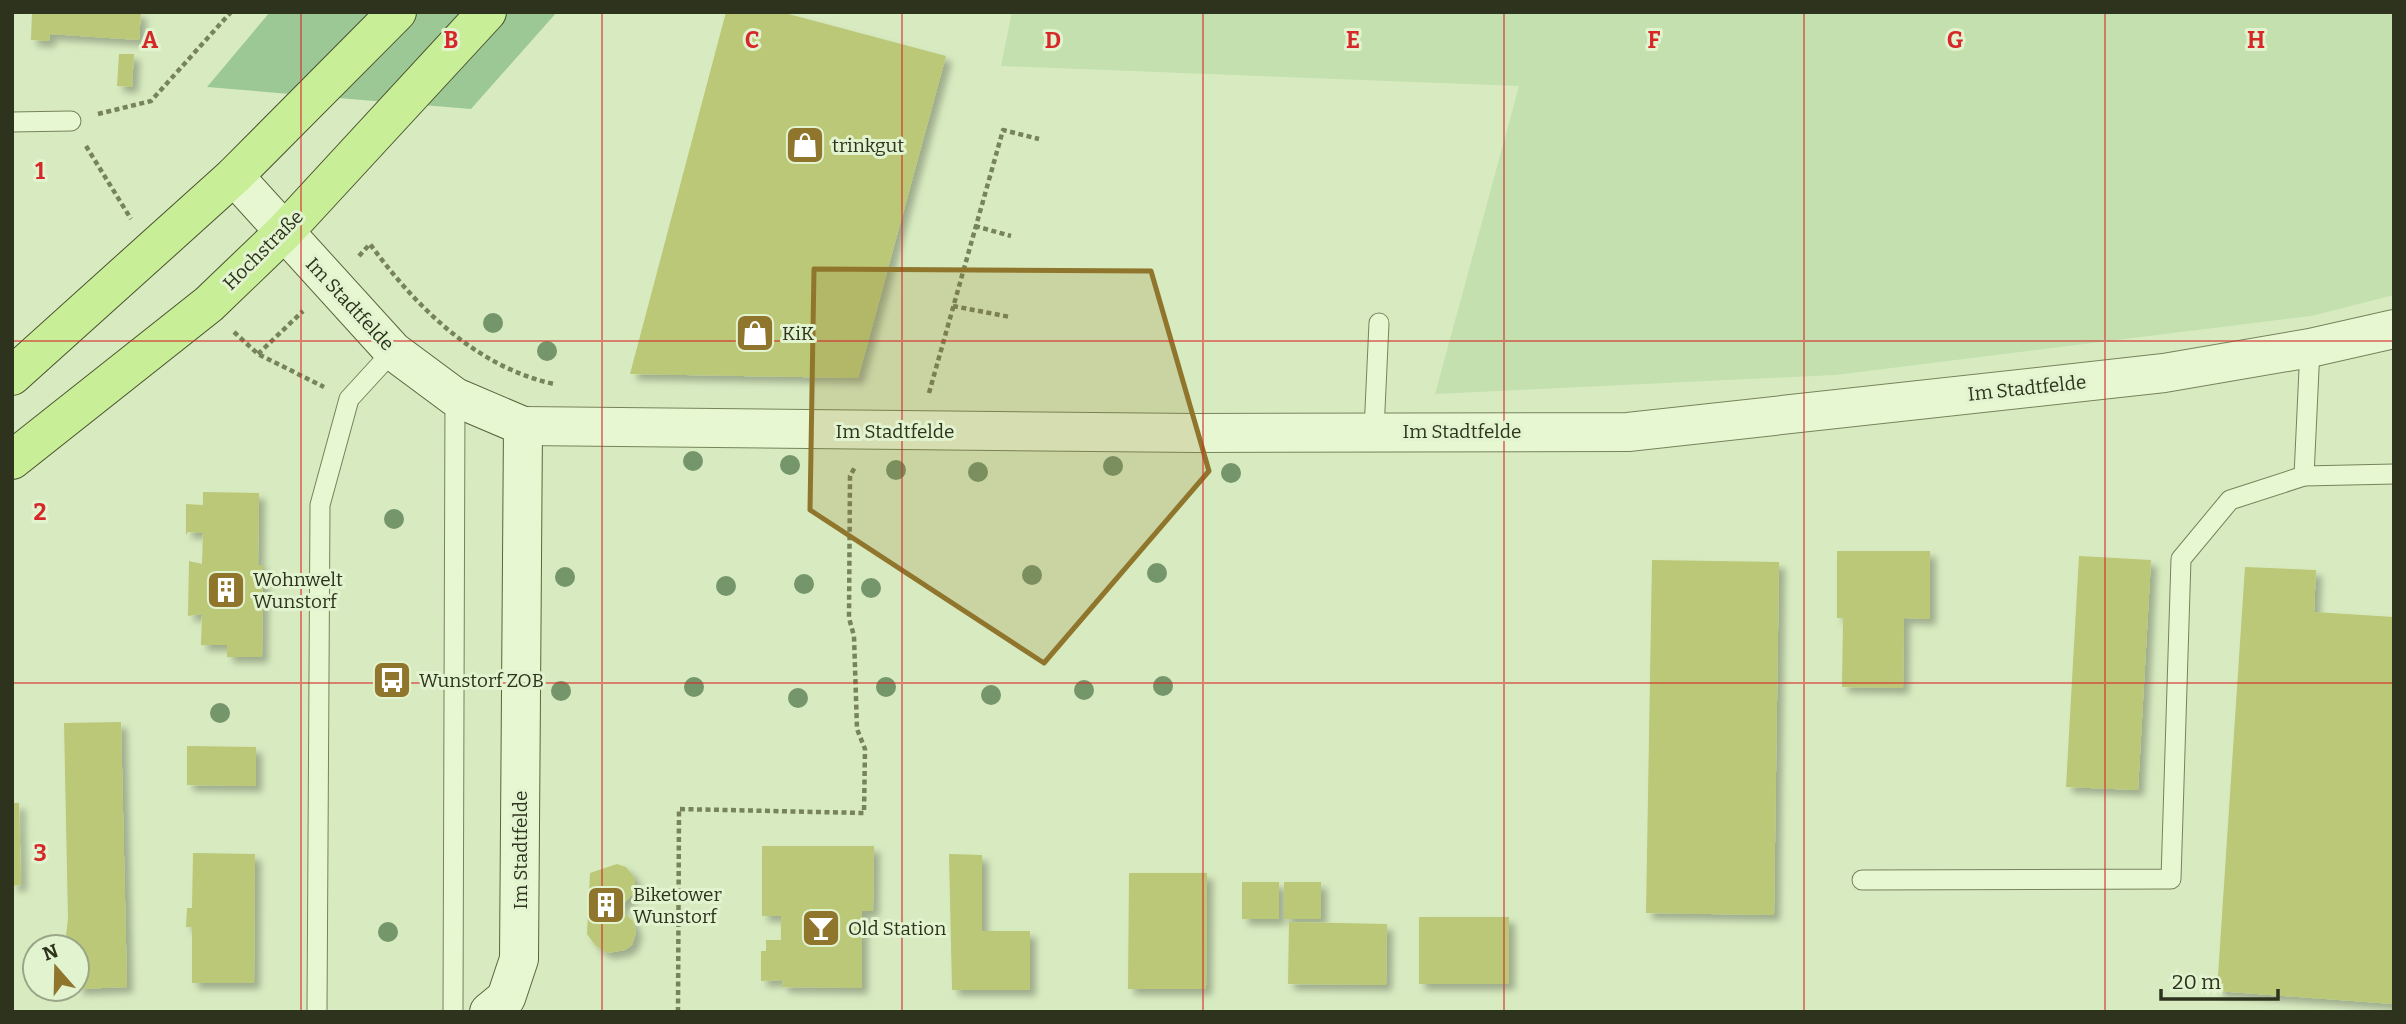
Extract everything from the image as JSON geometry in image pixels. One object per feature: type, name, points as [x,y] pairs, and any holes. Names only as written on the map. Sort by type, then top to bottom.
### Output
[{"type":"main road","points":[[12,376],[234,176],[397,12]]},
{"type":"main road","name":"Hochstraße","points":[[12,460],[209,304],[284,232],[487,12]]},
{"type":"street","name":"Im Stadtfelde","points":[[234,176],[393,351],[455,397],[523,426],[918,431],[1628,432],[2164,373],[2310,348],[2394,329]]},
{"type":"street","name":"Im Stadtfelde","points":[[489,1012],[506,998],[519,959],[525,529],[523,426]]},
{"type":"lane","points":[[12,122],[71,121]]},
{"type":"lane","points":[[1374,431],[1379,323]]},
{"type":"lane","points":[[2304,476],[2310,348]]},
{"type":"lane","points":[[317,1012],[320,505],[349,400],[393,351]]},
{"type":"lane","points":[[453,1012],[455,397]]},
{"type":"lane","points":[[1862,880],[2171,879],[2181,559],[2230,500],[2304,476],[2394,474]]},
{"type":"path","points":[[71,121],[152,101],[231,12]]},
{"type":"path","points":[[918,431],[1003,130],[1040,139]]},
{"type":"path","points":[[975,226],[1012,236]]},
{"type":"path","points":[[953,306],[1010,317]]},
{"type":"path","points":[[678,1012],[679,809],[864,813],[864,749],[857,729],[854,636],[849,618],[850,476],[856,465]]},
{"type":"highlighted area","points":[[814,269],[1151,271],[1209,471],[1044,663],[810,510]]},
{"type":"green space","points":[[270,12],[557,12],[471,109],[207,87]]},
{"type":"green space","points":[[1012,12],[2394,12],[2394,295],[2311,316],[1835,375],[1435,394],[1519,86],[1001,66]]},
{"type":"building","points":[[32,12],[141,12],[139,40],[50,34],[49,41],[31,40]]},
{"type":"building","name":"trinkgut","points":[[726,12],[781,12],[946,56],[858,378],[630,374]]},
{"type":"building","points":[[119,54],[134,54],[132,87],[117,86]]},
{"type":"building","name":"Wohnwelt Wunstorf","points":[[203,492],[259,493],[258,565],[263,565],[262,657],[227,657],[227,645],[201,645],[202,614],[188,616],[189,561],[202,564],[203,533],[188,532],[186,535],[186,504],[203,505]]},
{"type":"building","points":[[1837,551],[1930,551],[1930,619],[1904,618],[1903,688],[1842,687],[1843,618],[1837,618]]},
{"type":"building","points":[[2079,556],[2151,560],[2138,790],[2066,787]]},
{"type":"building","points":[[1652,560],[1779,562],[1774,915],[1646,913]]},
{"type":"building","points":[[2245,567],[2316,570],[2314,612],[2394,617],[2394,1004],[2217,991]]},
{"type":"building","points":[[121,722],[127,987],[91,988],[91,933],[66,933],[64,723]]},
{"type":"building","points":[[187,746],[256,747],[256,786],[187,785]]},
{"type":"building","points":[[12,803],[19,803],[21,885],[12,886]]},
{"type":"building","name":"Old Station","points":[[762,846],[874,846],[873,911],[862,911],[862,988],[782,987],[783,980],[761,981],[761,951],[766,951],[766,940],[781,940],[781,916],[762,916]]},
{"type":"building","points":[[193,853],[255,854],[254,983],[192,983],[192,927],[186,927],[187,908],[192,908]]},
{"type":"building","points":[[949,854],[982,855],[982,931],[1030,931],[1030,990],[952,990]]},
{"type":"building","name":"Biketower Wunstorf","points":[[617,864],[626,867],[635,878],[635,891],[619,909],[633,921],[636,933],[632,945],[625,950],[607,953],[596,946],[587,934],[590,873]]},
{"type":"building","points":[[1129,873],[1207,873],[1206,989],[1128,989]]},
{"type":"building","points":[[1242,882],[1279,882],[1279,919],[1242,919]]},
{"type":"building","points":[[1284,882],[1321,882],[1321,919],[1284,919]]},
{"type":"building","points":[[1419,917],[1509,917],[1509,984],[1419,984]]},
{"type":"building","points":[[1289,922],[1387,924],[1386,985],[1288,984]]},
{"type":"place","name":"trinkgut","points":[[805,145]]},
{"type":"place","name":"KiK","points":[[755,333]]},
{"type":"place","name":"Wohnwelt Wunstorf","points":[[226,590]]},
{"type":"place","name":"Wunstorf ZOB","points":[[392,680]]},
{"type":"place","name":"Biketower Wunstorf","points":[[606,905]]},
{"type":"place","name":"Old Station","points":[[821,928]]}]
